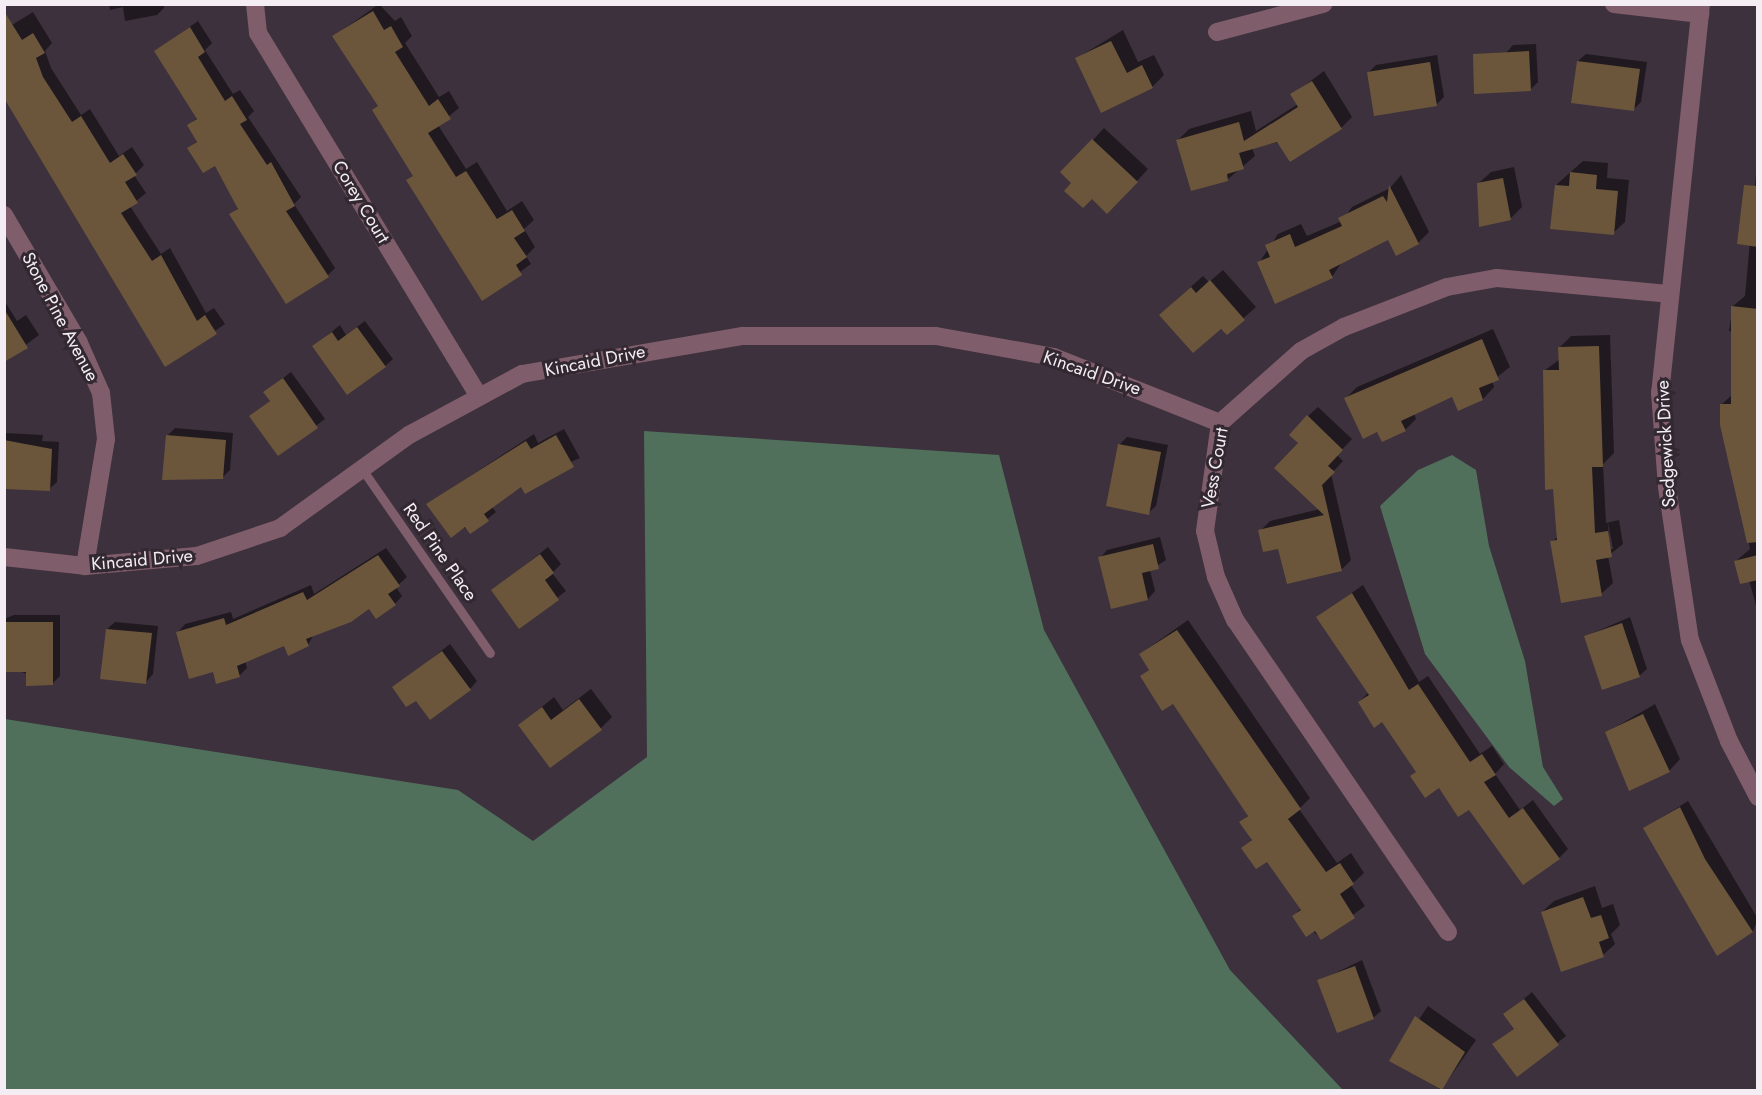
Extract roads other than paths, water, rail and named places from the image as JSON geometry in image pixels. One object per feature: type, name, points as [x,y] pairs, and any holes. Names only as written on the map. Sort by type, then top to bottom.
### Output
[{"type":"street","name":"Corey Court","points":[[255,4],[258,33],[478,395]]},
{"type":"street","points":[[1217,32],[1323,4]]},
{"type":"street","points":[[1614,4],[1701,9]]},
{"type":"street","name":"Sedgewick Drive","points":[[1701,9],[1668,294],[1660,393],[1677,571],[1690,639],[1729,741],[1758,797]]},
{"type":"street","name":"Stone Pine Avenue","points":[[4,215],[79,344],[101,393],[106,439],[85,566]]},
{"type":"street","name":"Vess Court","points":[[1449,932],[1230,609],[1205,531],[1220,423],[1302,351],[1344,327],[1447,287],[1497,278],[1668,294]]},
{"type":"street","name":"Kincaid Drive","points":[[4,557],[85,566],[197,556],[280,528],[362,469],[478,395],[522,374],[743,336],[936,336],[1054,357],[1220,423]]},
{"type":"lane","name":"Red Pine Place","points":[[362,469],[490,653]]}]
